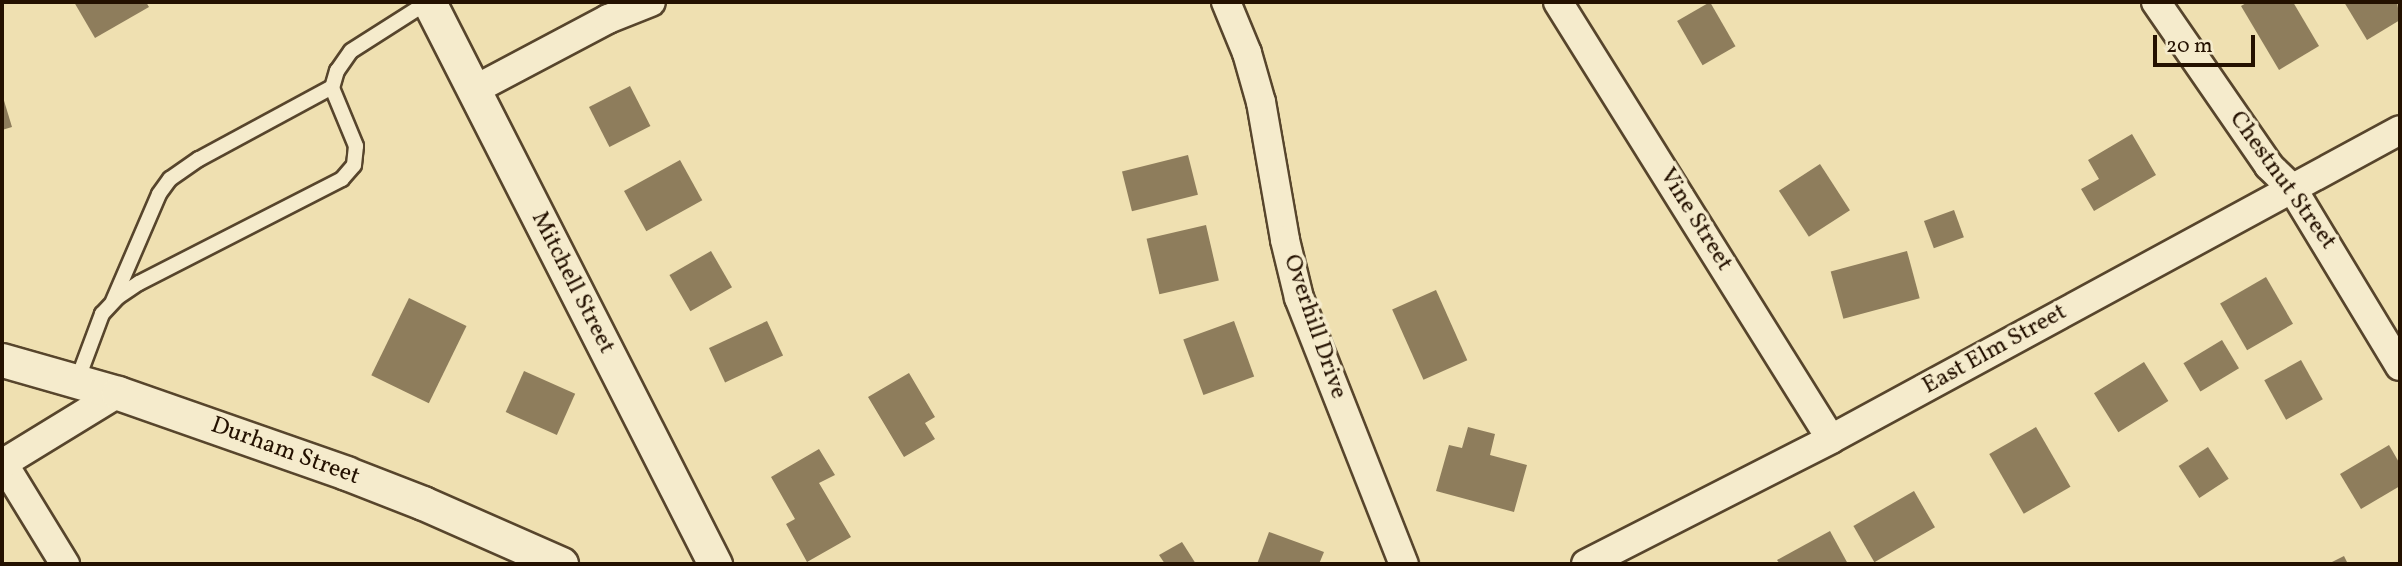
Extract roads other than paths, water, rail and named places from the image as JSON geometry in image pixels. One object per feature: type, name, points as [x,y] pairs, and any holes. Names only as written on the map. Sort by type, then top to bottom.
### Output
[{"type":"street","name":"Mitchell Street","points":[[429,2],[715,564]]},
{"type":"street","points":[[474,90],[608,19],[651,2]]},
{"type":"street","name":"Vine Street","points":[[1558,2],[1831,439]]},
{"type":"street","name":"Chestnut Street","points":[[2156,2],[2269,166],[2292,188],[2400,366]]},
{"type":"street","name":"Overhill Drive","points":[[1232,3],[1261,102],[1284,240],[1299,298],[1404,564]]},
{"type":"street","name":"East Elm Street","points":[[1586,564],[1831,439],[2400,130]]},
{"type":"street","name":"Durham Street","points":[[2,360],[118,393],[423,503],[561,564]]},
{"type":"street","points":[[65,564],[2,464],[118,393]]},
{"type":"lane","points":[[77,381],[102,314],[112,302],[139,282],[342,179],[354,165],[356,146],[332,87],[337,71],[351,51],[429,2]]},
{"type":"lane","points":[[112,302],[159,194],[170,179],[199,159],[332,87]]}]
